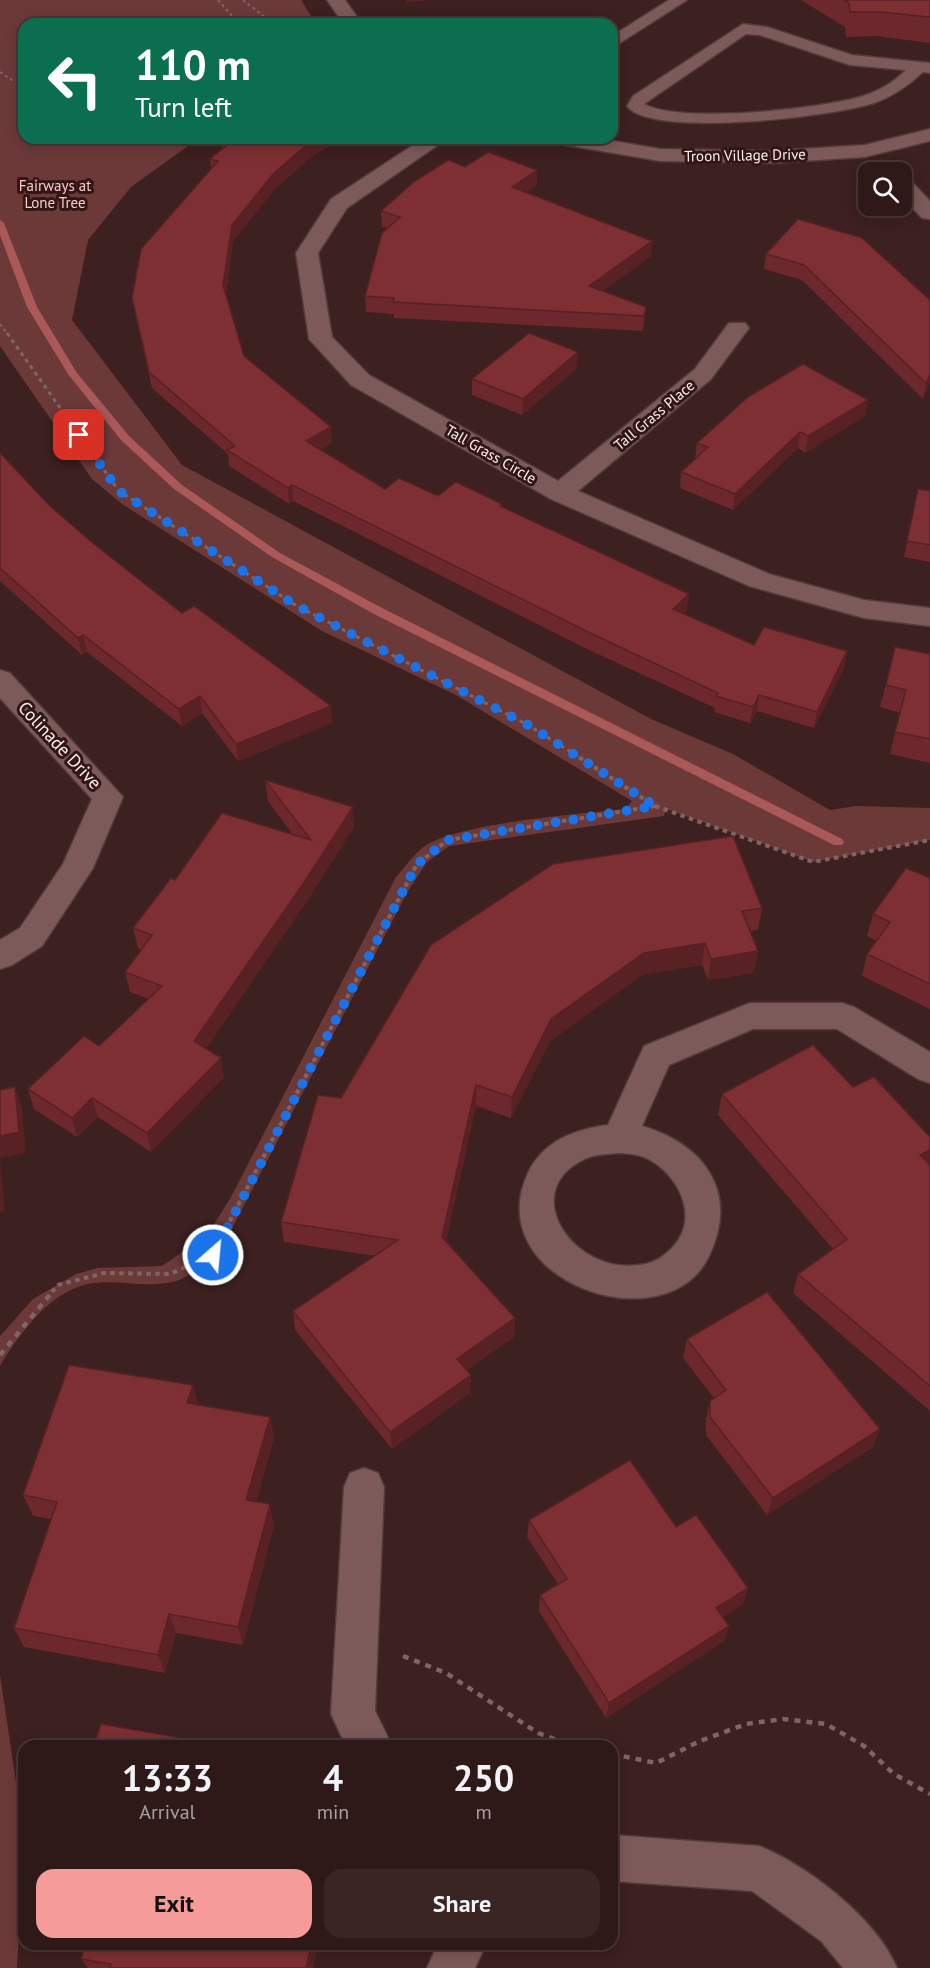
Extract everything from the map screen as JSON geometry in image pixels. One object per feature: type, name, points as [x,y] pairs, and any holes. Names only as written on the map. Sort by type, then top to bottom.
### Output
[{"type":"street","points":[[336,0],[349,18]]},
{"type":"street","name":"Troon Village Drive","points":[[593,144],[660,156],[771,157],[865,151],[930,135]]},
{"type":"street","name":"Tall Grass Circle","points":[[429,144],[339,204],[307,254],[321,339],[360,380],[560,493],[759,580],[864,609],[930,616]]},
{"type":"street","points":[[865,151],[877,162]]},
{"type":"street","points":[[912,196],[930,213]]},
{"type":"street","name":"Tall Grass Place","points":[[560,493],[704,374],[737,328]]},
{"type":"street","name":"Colinade Drive","points":[[0,680],[108,797],[77,868],[31,937],[0,956]]},
{"type":"street","points":[[619,1138],[656,1056],[750,1016],[842,1016],[930,1069]]},
{"type":"street","points":[[619,1138],[645,1142],[675,1158],[688,1169],[700,1189],[705,1212],[701,1235],[690,1255],[670,1271],[645,1280],[618,1282],[590,1277],[564,1262],[546,1242],[537,1217],[537,1193],[548,1170],[566,1152],[591,1141],[619,1138]]},
{"type":"street","points":[[364,1487],[353,1714],[367,1740]]},
{"type":"street","points":[[618,1858],[759,1869],[838,1924],[873,1968]]},
{"type":"street","points":[[451,1968],[459,1950]]},
{"type":"lane","points":[[618,39],[679,0]]},
{"type":"lane","points":[[743,28],[762,30],[850,60],[924,68],[903,83],[869,98],[822,110],[770,117],[665,116],[650,114],[635,106],[639,99],[743,28]]},
{"type":"path","points":[[218,0],[233,18]]},
{"type":"path","points":[[243,0],[266,18]]},
{"type":"path","points":[[0,72],[12,80],[18,80]]},
{"type":"path","points":[[0,324],[119,491],[297,606],[528,725],[655,806],[813,862],[930,840]]},
{"type":"path","points":[[0,1355],[58,1285],[105,1273],[170,1274],[213,1255],[417,864],[448,840],[655,806]]},
{"type":"path","points":[[357,1638],[444,1672],[520,1725],[552,1740]]},
{"type":"path","points":[[618,1755],[656,1763],[700,1741],[746,1724],[794,1720],[826,1724],[864,1746],[894,1774],[930,1794]]},
{"type":"green space","name":"Fairways at Lone Tree","points":[[0,0],[301,0],[312,18],[18,18],[18,144],[191,144],[131,187],[88,240],[72,320],[182,465],[651,719],[733,754],[830,810],[856,806],[930,808],[930,840],[813,862],[666,809],[664,816],[449,846],[427,862],[408,891],[219,1253],[203,1266],[172,1282],[162,1284],[94,1283],[79,1286],[65,1293],[51,1303],[27,1327],[0,1366],[0,1336],[33,1299],[76,1274],[98,1268],[162,1266],[208,1234],[231,1197],[396,877],[421,849],[436,840],[459,832],[518,821],[625,809],[632,801],[456,695],[322,631],[122,504],[92,479],[0,346]]},
{"type":"green space","points":[[0,1675],[18,1796],[18,1949],[17,1968],[0,1968]]},
{"type":"building","points":[[844,0],[930,0],[930,17],[881,12],[850,12],[849,3]]},
{"type":"building","points":[[228,144],[308,144],[274,173],[232,225],[223,285],[244,356],[331,427],[306,441],[385,489],[399,478],[438,496],[456,482],[502,504],[500,506],[689,594],[673,609],[754,645],[764,627],[847,651],[817,712],[759,695],[753,707],[716,696],[718,693],[588,632],[292,485],[288,488],[227,450],[235,446],[149,372],[132,298],[141,249],[218,161],[210,159]]},
{"type":"building","points":[[488,152],[537,170],[512,187],[652,241],[589,286],[646,307],[644,316],[393,302],[394,298],[365,296],[382,233],[400,217],[381,211],[415,181],[448,160],[465,167]]},
{"type":"building","points":[[798,219],[862,238],[930,300],[930,374],[926,383],[804,265],[766,254]]},
{"type":"building","points":[[529,333],[578,352],[523,399],[472,379]]},
{"type":"building","points":[[803,364],[868,400],[808,436],[800,432],[735,494],[681,472],[708,447],[697,443],[748,397]]},
{"type":"building","points":[[0,453],[50,506],[94,544],[182,613],[194,606],[331,706],[236,744],[200,696],[179,709],[83,635],[78,638],[0,568]]},
{"type":"building","points":[[918,489],[930,491],[930,545],[907,541]]},
{"type":"building","points":[[895,647],[930,654],[930,739],[895,732],[906,690],[886,685]]},
{"type":"building","points":[[265,780],[353,807],[305,881],[194,1041],[221,1058],[147,1133],[92,1098],[72,1118],[28,1089],[84,1036],[99,1046],[162,986],[125,972],[152,935],[133,928],[171,878],[175,880],[222,813],[311,840]]},
{"type":"building","points":[[733,836],[762,908],[742,911],[758,951],[711,959],[705,943],[644,953],[551,1019],[512,1097],[476,1085],[442,1237],[515,1318],[457,1359],[471,1375],[390,1432],[293,1311],[398,1240],[281,1222],[318,1095],[341,1098],[431,945],[553,864]]},
{"type":"building","points":[[906,868],[930,878],[930,984],[867,954],[890,922],[873,914]]},
{"type":"building","points":[[813,1045],[853,1087],[874,1077],[930,1137],[930,1150],[920,1155],[930,1165],[930,1386],[798,1274],[847,1239],[722,1094]]},
{"type":"building","points":[[15,1087],[19,1132],[0,1136],[0,1090]]},
{"type":"building","points":[[767,1292],[880,1429],[773,1498],[710,1417],[710,1401],[726,1390],[687,1339]]},
{"type":"building","points":[[69,1365],[193,1385],[187,1403],[270,1417],[246,1500],[270,1504],[238,1627],[169,1614],[158,1655],[14,1628],[57,1502],[23,1495]]},
{"type":"building","points":[[630,1460],[676,1527],[696,1515],[748,1588],[716,1608],[729,1626],[609,1703],[540,1595],[567,1579],[529,1520]]},
{"type":"building","points":[[101,1724],[192,1740],[96,1740]]},
{"type":"building","points":[[83,1950],[310,1950],[306,1968],[110,1968],[111,1964],[81,1959]]},
{"type":"waterway","points":[[0,223],[32,307],[73,374],[125,438],[178,487],[276,555],[378,611],[838,842]]},
{"type":"route","points":[[79,435],[119,491],[297,606],[528,725],[655,806],[448,840],[417,864],[213,1255]]}]
